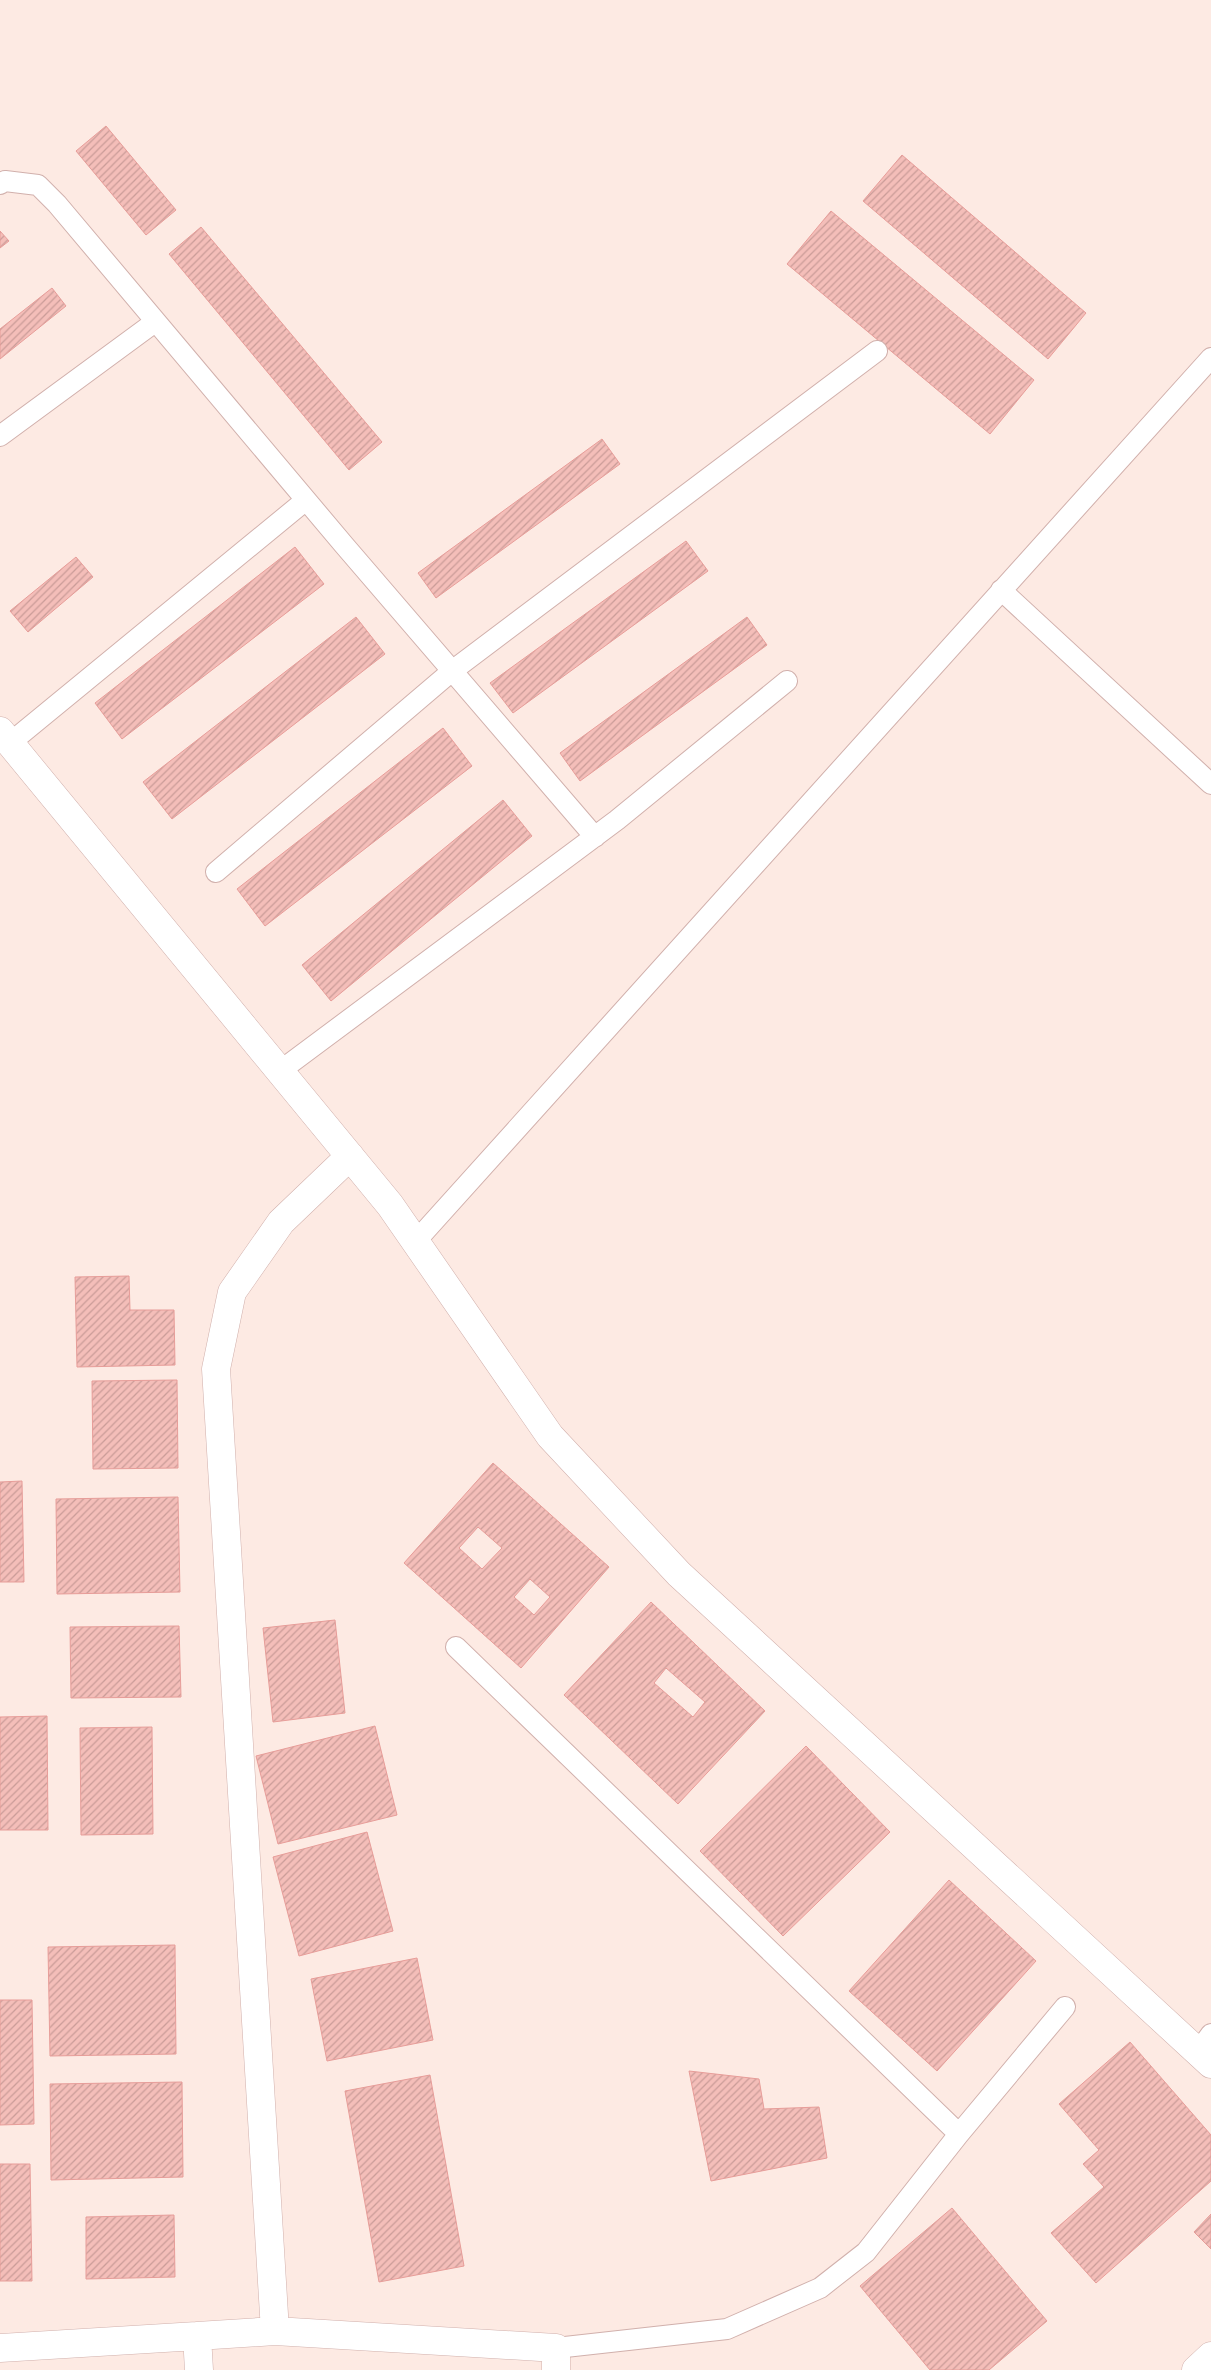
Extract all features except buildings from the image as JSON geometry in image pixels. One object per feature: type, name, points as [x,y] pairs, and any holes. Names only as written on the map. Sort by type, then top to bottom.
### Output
[{"type":"street","points":[[5,737],[350,1156],[416,1241],[550,1436],[679,1574],[1207,2050]]},
{"type":"street","points":[[276,2331],[216,1369],[232,1292],[281,1222],[350,1156]]},
{"type":"street","points":[[0,2348],[276,2331],[556,2359]]},
{"type":"street","points":[[197,2336],[199,2370]]},
{"type":"street","points":[[1196,2370],[1211,2356]]},
{"type":"lane","points":[[0,184],[5,181],[38,185],[57,204],[306,500],[594,837]]},
{"type":"lane","points":[[0,436],[155,322]]},
{"type":"lane","points":[[216,872],[452,670],[877,351]]},
{"type":"lane","points":[[416,1241],[1211,358]]},
{"type":"lane","points":[[5,737],[306,500]]},
{"type":"lane","points":[[1002,590],[1211,784]]},
{"type":"lane","points":[[280,1071],[594,837],[787,681]]},
{"type":"lane","points":[[456,1647],[959,2134]]},
{"type":"lane","points":[[556,2359],[727,2329],[820,2288],[866,2252],[959,2134],[1065,2008]]}]
